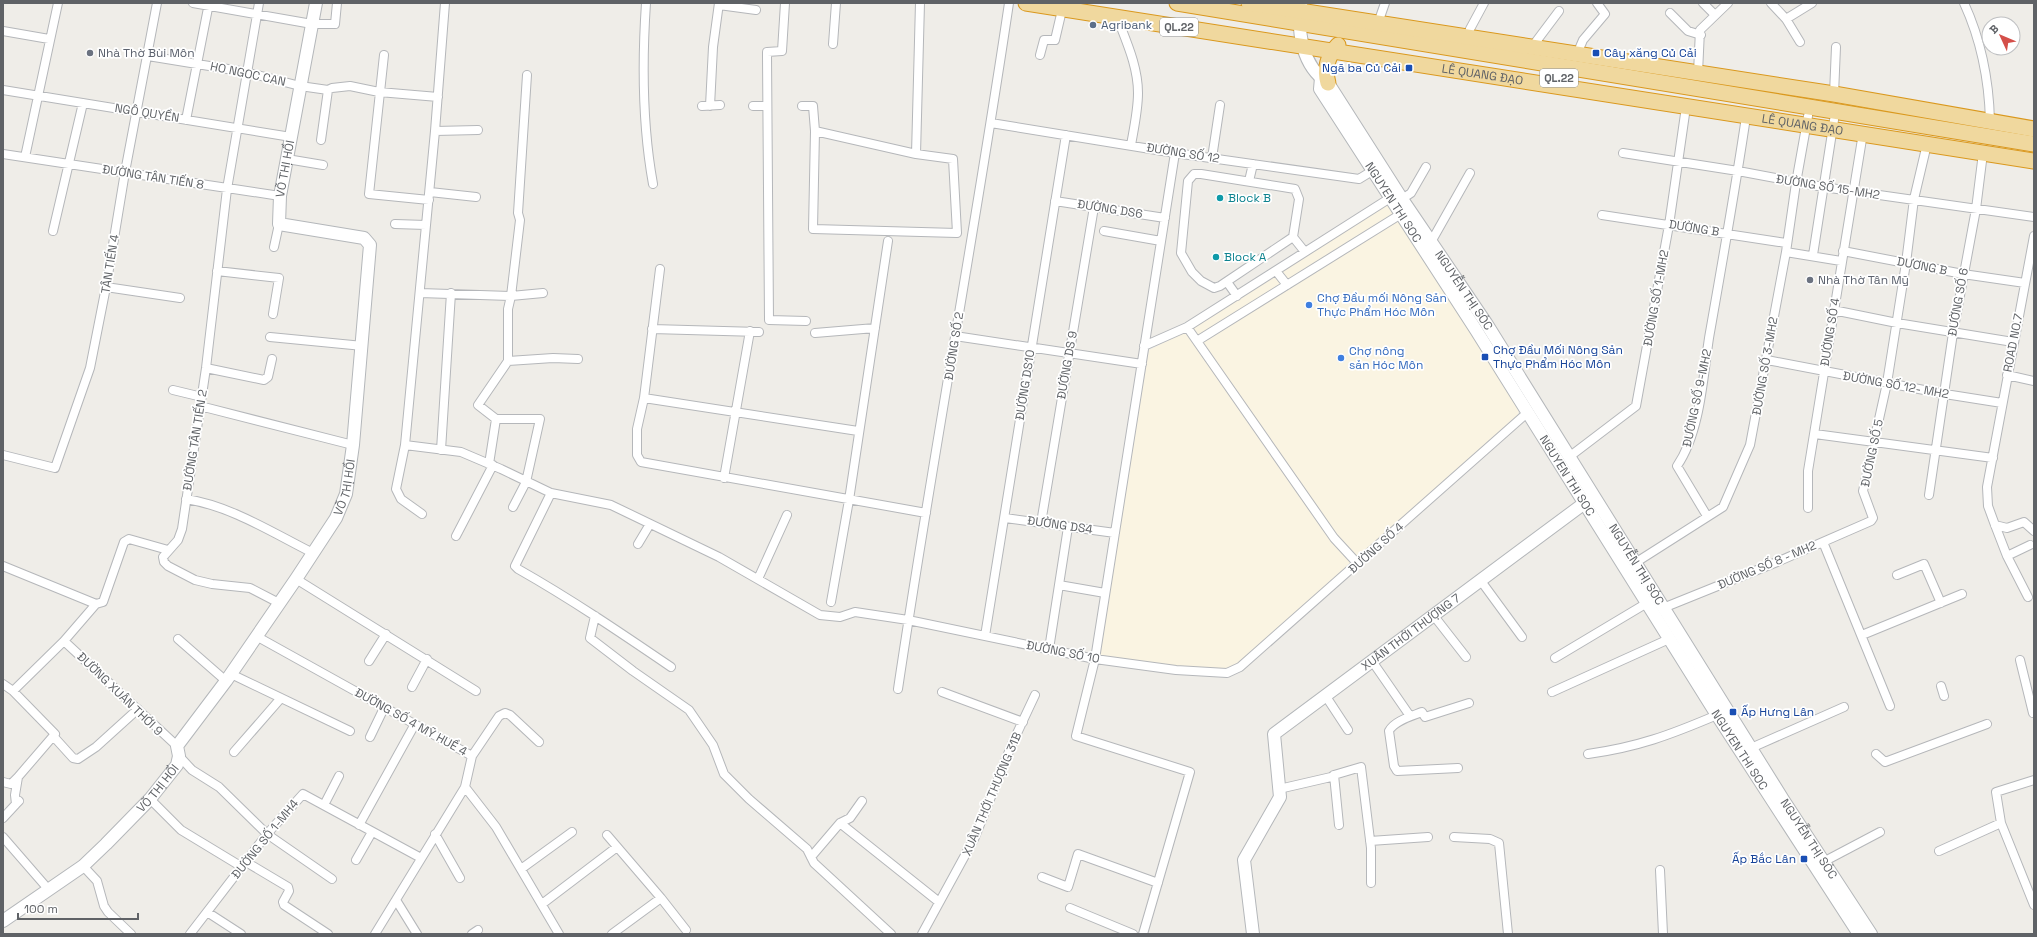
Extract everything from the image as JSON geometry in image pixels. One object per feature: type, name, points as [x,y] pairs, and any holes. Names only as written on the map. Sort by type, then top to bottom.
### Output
[{"type":"highway","name":"LÊ QUANG ĐẠO","points":[[1026,3],[1062,10],[1117,17],[1300,24],[1378,23],[1834,94],[2034,129]]},
{"type":"highway","name":"LÊ QUANG ĐẠO","points":[[1085,3],[1300,24]]},
{"type":"highway","name":"LÊ QUANG ĐẠO","points":[[1177,3],[1204,5],[1300,24],[2034,144]]},
{"type":"highway","name":"LÊ QUANG ĐẠO","points":[[1249,3],[1300,24],[1336,48],[1686,107],[1746,116],[1807,120]]},
{"type":"highway","name":"LÊ QUANG ĐẠO","points":[[1336,48],[1833,124],[2034,151]]},
{"type":"highway","points":[[1325,80],[1336,48]]},
{"type":"highway","name":"LÊ QUANG ĐẠO","points":[[1833,124],[1863,134],[2034,161]]},
{"type":"main road","name":"VÕ THỊ HỒI","points":[[3,921],[83,866],[150,799],[177,765],[178,751],[336,518],[346,494],[353,445],[363,346],[370,245],[364,238],[279,224],[280,196],[316,3]]},
{"type":"main road","name":"NGUYEN THI SOC","points":[[1300,24],[1325,80],[1320,89],[1527,413],[1589,500],[1669,639],[1717,715],[1778,800],[1859,934]]},
{"type":"main road","name":"NGUYỄN THỊ SÓC","points":[[1325,80],[1402,199],[1486,323],[1569,457],[1589,500],[1635,563],[1751,748],[1778,800],[1825,861],[1871,934]]},
{"type":"main road","name":"XUÂN THỚI THƯỢNG 7","points":[[1279,789],[1274,734],[1589,500]]},
{"type":"main road","points":[[1253,934],[1244,860],[1280,797],[1279,789]]},
{"type":"street","points":[[25,157],[49,39],[58,3]]},
{"type":"street","name":"TÂN TIẾN 4","points":[[3,455],[55,468],[90,368],[157,3]]},
{"type":"street","points":[[193,3],[209,4],[312,24],[335,24],[338,3]]},
{"type":"street","name":"ĐƯỜNG TÂN TIẾN 2","points":[[168,550],[178,540],[182,529],[206,368],[227,189],[259,3]]},
{"type":"street","points":[[422,514],[401,499],[396,489],[406,445],[438,97],[445,3]]},
{"type":"street","points":[[646,3],[644,83],[647,148],[653,184]]},
{"type":"street","points":[[785,3],[782,51],[767,52],[769,320],[806,321]]},
{"type":"street","points":[[833,44],[836,3]]},
{"type":"street","points":[[916,154],[920,3]]},
{"type":"street","name":"ĐƯỜNG SỐ 2","points":[[898,689],[908,620],[991,123],[1009,3]]},
{"type":"street","points":[[1378,23],[1385,3]]},
{"type":"street","points":[[1467,38],[1470,29],[1484,3]]},
{"type":"street","points":[[1577,54],[1583,40],[1605,14],[1597,3]]},
{"type":"street","points":[[1703,3],[1715,15]]},
{"type":"street","points":[[1698,73],[1701,35],[1700,30],[1728,3]]},
{"type":"street","points":[[1771,3],[1786,19],[1800,42]]},
{"type":"street","points":[[1786,19],[1812,3]]},
{"type":"street","points":[[1964,3],[1975,26],[1989,92],[1990,121]]},
{"type":"street","points":[[186,120],[209,4]]},
{"type":"street","points":[[720,105],[706,106],[719,4],[756,10]]},
{"type":"street","points":[[1040,55],[1044,40],[1055,40],[1062,10]]},
{"type":"street","points":[[1532,47],[1559,11]]},
{"type":"street","points":[[1670,13],[1688,31],[1701,35]]},
{"type":"street","points":[[1117,17],[1132,58],[1138,91],[1131,146]]},
{"type":"street","points":[[3,31],[49,39]]},
{"type":"street","points":[[1834,94],[1836,47]]},
{"type":"street","points":[[384,55],[369,194],[476,197]]},
{"type":"street","name":"HO NGOC CAN","points":[[148,56],[246,72],[300,86],[328,90],[332,88],[350,86],[379,92]]},
{"type":"street","points":[[513,507],[526,482],[540,419],[496,419],[478,405],[508,361],[508,309],[511,296],[520,220],[518,213],[528,75]]},
{"type":"street","name":"NGÔ QUYỀN","points":[[3,90],[291,137]]},
{"type":"street","points":[[321,140],[328,90]]},
{"type":"street","points":[[379,92],[438,97]]},
{"type":"street","points":[[53,231],[70,164],[82,103]]},
{"type":"street","points":[[1212,158],[1220,105]]},
{"type":"street","points":[[752,106],[767,106]]},
{"type":"street","points":[[802,106],[813,106],[815,132],[812,229],[957,233],[953,159],[916,154],[815,132]]},
{"type":"street","name":"ĐƯỜNG SỐ 1-MH2","points":[[1569,457],[1636,406],[1669,225],[1686,107]]},
{"type":"street","points":[[1728,234],[1746,116]]},
{"type":"street","name":"ĐƯỜNG SỐ 3-MH2","points":[[1635,563],[1723,507],[1750,445],[1786,252],[1786,242],[1807,120]]},
{"type":"street","name":"ĐƯỜNG SỐ 12","points":[[991,123],[1175,153],[1359,179],[1372,171]]},
{"type":"street","points":[[1813,255],[1833,124]]},
{"type":"street","points":[[435,131],[478,130]]},
{"type":"street","name":"ĐƯỜNG SỐ 4","points":[[1808,508],[1808,471],[1841,260],[1863,134]]},
{"type":"street","name":"ĐƯỜNG DS10","points":[[985,636],[1066,135]]},
{"type":"street","points":[[1906,263],[1914,199],[1927,144]]},
{"type":"street","points":[[1143,934],[1190,772],[1076,736],[1095,659],[1175,153]]},
{"type":"street","name":"ĐƯỜNG SỐ 15-MH2","points":[[1623,153],[1738,171],[1823,187],[2034,217]]},
{"type":"street","name":"ĐƯỜNG SỐ 6","points":[[1929,495],[1934,451],[1945,394],[1963,274],[1976,209],[1983,153]]},
{"type":"street","name":"ĐƯỜNG TÂN TIẾN 8","points":[[3,154],[280,196]]},
{"type":"street","points":[[287,158],[323,165]]},
{"type":"street","points":[[1249,181],[1253,164]]},
{"type":"street","points":[[1402,199],[1411,193],[1426,167]]},
{"type":"street","points":[[1431,242],[1470,173]]},
{"type":"street","points":[[1197,174],[1249,181],[1293,188],[1296,191],[1299,199],[1292,237],[1227,282],[1217,287],[1205,284],[1192,272],[1181,253],[1188,181],[1192,176],[1197,174]]},
{"type":"street","points":[[1144,346],[1187,327],[1390,198]]},
{"type":"street","name":"ĐƯỜNG DS6","points":[[1055,201],[1165,218]]},
{"type":"street","name":"ĐƯỜNG DS 9","points":[[1041,523],[1094,207]]},
{"type":"street","points":[[1197,341],[1400,214]]},
{"type":"street","name":"DƯỜNG B","points":[[1602,215],[1786,242]]},
{"type":"street","points":[[274,247],[279,224]]},
{"type":"street","points":[[395,224],[426,225]]},
{"type":"street","points":[[1104,231],[1161,241]]},
{"type":"street","name":"ĐƯỜNG SỐ 9-MH2","points":[[1707,516],[1677,466],[1688,448],[1695,417],[1728,234]]},
{"type":"street","name":"ROAD NO.7","points":[[2028,597],[2007,556],[1995,525],[1988,506],[1987,487],[2034,236]]},
{"type":"street","points":[[1292,237],[1305,252]]},
{"type":"street","points":[[831,602],[849,500],[858,431],[888,241]]},
{"type":"street","name":"DƯƠNG B","points":[[1843,251],[1963,274],[2025,283]]},
{"type":"street","points":[[1786,252],[1841,260]]},
{"type":"street","name":"ĐƯỜNG SỐ 5","points":[[1871,521],[1873,515],[1864,491],[1887,383],[1906,263]]},
{"type":"street","points":[[660,269],[644,398],[637,429],[637,455],[641,462],[926,513]]},
{"type":"street","points":[[217,271],[279,278],[273,314]]},
{"type":"street","points":[[1276,271],[1286,285]]},
{"type":"street","points":[[1227,282],[1237,296]]},
{"type":"street","points":[[106,287],[180,298]]},
{"type":"street","points":[[420,293],[511,296],[543,293]]},
{"type":"street","points":[[441,450],[451,293]]},
{"type":"street","points":[[1833,310],[1953,333],[2013,342]]},
{"type":"street","points":[[1187,327],[1334,538],[1358,564]]},
{"type":"street","points":[[652,328],[759,332]]},
{"type":"street","points":[[815,333],[875,328]]},
{"type":"street","points":[[724,478],[750,331]]},
{"type":"street","points":[[955,336],[1142,364]]},
{"type":"street","points":[[270,337],[363,346]]},
{"type":"street","points":[[508,361],[553,358],[578,359]]},
{"type":"street","points":[[206,368],[264,380],[268,377],[272,359]]},
{"type":"street","name":"ĐƯỜNG SỐ 12- MH2","points":[[1767,360],[1945,394],[2002,402]]},
{"type":"street","points":[[2007,376],[2034,381]]},
{"type":"street","points":[[173,390],[202,396]]},
{"type":"street","points":[[644,398],[737,411],[858,431]]},
{"type":"street","points":[[200,406],[353,445]]},
{"type":"street","name":"ĐƯỜNG SỐ 4","points":[[1219,674],[1227,673],[1240,667],[1527,413]]},
{"type":"street","points":[[456,536],[491,465],[496,419]]},
{"type":"street","points":[[1815,434],[1993,458]]},
{"type":"street","name":"ĐƯỜNG SỐ 10","points":[[406,445],[461,452],[551,494],[611,505],[719,557],[820,615],[840,617],[855,612],[908,620],[1095,659],[1219,674]]},
{"type":"street","points":[[551,494],[515,566],[595,616],[672,667]]},
{"type":"street","points":[[186,499],[203,501],[231,512],[313,553]]},
{"type":"street","points":[[758,579],[787,515]]},
{"type":"street","name":"ĐƯỜNG DS4","points":[[1005,518],[1115,533]]},
{"type":"street","name":"ĐƯỜNG SỐ 8 - MH2","points":[[1663,608],[1871,521]]},
{"type":"street","points":[[1995,525],[2007,528],[2024,522],[2034,531]]},
{"type":"street","points":[[638,544],[650,524]]},
{"type":"street","points":[[1049,649],[1068,526]]},
{"type":"street","points":[[13,691],[64,640],[96,604],[103,602],[124,542],[129,539],[168,550],[163,557],[164,562],[168,566],[195,580],[212,584],[250,588],[279,603]]},
{"type":"street","points":[[1823,542],[1890,706]]},
{"type":"street","points":[[2007,556],[2030,544]]},
{"type":"street","points":[[1897,575],[1924,564],[1941,603]]},
{"type":"street","points":[[3,566],[96,604]]},
{"type":"street","points":[[296,579],[427,659],[476,691]]},
{"type":"street","points":[[1481,581],[1522,637]]},
{"type":"street","points":[[1059,585],[1105,593]]},
{"type":"street","points":[[1862,635],[1962,594]]},
{"type":"street","points":[[1555,658],[1647,603]]},
{"type":"street","points":[[595,616],[590,638],[633,671],[689,710],[712,745],[724,774],[749,799],[808,849],[814,863],[891,934]]},
{"type":"street","points":[[1434,616],[1466,656]]},
{"type":"street","points":[[369,660],[386,634]]},
{"type":"street","name":"ĐƯỜNG SỐ 4 MỸ HUỀ 4","points":[[256,636],[472,756],[465,787],[375,934]]},
{"type":"street","points":[[178,639],[229,677],[281,698],[350,731]]},
{"type":"street","points":[[1552,692],[1669,639]]},
{"type":"street","name":"ĐƯỜNG XUÂN THỚI 9","points":[[64,640],[138,709],[178,751],[192,770],[219,787],[267,834],[332,879]]},
{"type":"street","points":[[412,687],[427,659]]},
{"type":"street","points":[[2020,660],[2033,713]]},
{"type":"street","points":[[1372,661],[1410,716]]},
{"type":"street","points":[[3,684],[13,691],[54,733],[54,737],[73,758],[78,759],[96,747],[138,709]]},
{"type":"street","points":[[1941,686],[1944,696]]},
{"type":"street","points":[[942,692],[1023,722]]},
{"type":"street","name":"XUÂN THỚI THƯỢNG 31B","points":[[922,934],[975,837],[1012,744],[1035,695]]},
{"type":"street","points":[[1325,695],[1348,730]]},
{"type":"street","points":[[234,752],[281,698]]},
{"type":"street","points":[[1458,768],[1398,771],[1395,769],[1389,730],[1410,716],[1422,712],[1425,717],[1469,703]]},
{"type":"street","points":[[1751,748],[1844,707]]},
{"type":"street","points":[[370,737],[384,708]]},
{"type":"street","points":[[472,756],[499,716],[505,713],[510,715],[539,742]]},
{"type":"street","points":[[1588,754],[1644,744],[1665,737],[1717,715]]},
{"type":"street","points":[[360,825],[415,724]]},
{"type":"street","points":[[1876,754],[1885,762],[1987,724]]},
{"type":"street","points":[[3,782],[11,784],[32,759],[54,737]]},
{"type":"street","points":[[1279,789],[1331,778],[1334,774],[1361,767],[1370,840],[1371,884]]},
{"type":"street","points":[[1334,774],[1339,825]]},
{"type":"street","points":[[324,805],[339,776]]},
{"type":"street","points":[[3,818],[18,803],[15,795],[18,777]]},
{"type":"street","points":[[2034,780],[1996,792],[2001,823],[2034,905]]},
{"type":"street","points":[[465,787],[496,827],[559,934]]},
{"type":"street","name":"ĐƯỜNG SỐ 1-MH4","points":[[194,933],[207,912],[267,834],[303,794],[421,858]]},
{"type":"street","points":[[150,799],[181,830],[288,887],[290,891],[283,902],[284,905],[328,934]]},
{"type":"street","points":[[811,857],[840,824],[850,818],[862,801]]},
{"type":"street","points":[[1939,851],[2001,823]]},
{"type":"street","points":[[840,824],[939,902]]},
{"type":"street","points":[[356,860],[372,832]]},
{"type":"street","points":[[521,869],[572,832]]},
{"type":"street","points":[[1825,861],[1880,832]]},
{"type":"street","points":[[435,834],[460,878]]},
{"type":"street","points":[[607,835],[662,898],[686,930]]},
{"type":"street","points":[[3,837],[49,890]]},
{"type":"street","points":[[1370,840],[1428,837]]},
{"type":"street","points":[[1454,837],[1490,839],[1499,843],[1508,934]]},
{"type":"street","points":[[542,904],[618,847]]},
{"type":"street","points":[[1042,877],[1068,888],[1078,854],[1158,883]]},
{"type":"street","points":[[83,866],[97,881],[104,906],[108,912],[131,934]]},
{"type":"street","points":[[1660,870],[1663,934]]},
{"type":"street","points":[[612,934],[662,898]]},
{"type":"street","points":[[396,900],[417,934]]},
{"type":"street","points":[[1070,908],[1133,934]]},
{"type":"street","points":[[207,912],[241,934]]},
{"type":"shaded area","name":"Chợ Đầu Mối Nông Sản Thực Phẩm Hóc Môn","points":[[1389,203],[1519,408],[1518,415],[1238,665],[1220,671],[1173,667],[1099,655],[1149,350],[1194,328]]},
{"type":"place","name":"Agribank","points":[[1093,25]]},
{"type":"place","name":"Nhà Thờ Bùi Môn","points":[[90,53]]},
{"type":"place","name":"Cây xăng Củ Cải","points":[[1596,53]]},
{"type":"place","name":"Ngã ba Củ Cải","points":[[1409,68]]},
{"type":"place","name":"Block B","points":[[1220,198]]},
{"type":"place","name":"Block A","points":[[1216,257]]},
{"type":"place","name":"Nhà Thờ Tân Mỹ","points":[[1810,280]]},
{"type":"place","name":"Chợ Đầu mối Nông Sản Thực Phẩm Hóc Môn","points":[[1309,305]]},
{"type":"place","name":"Chợ Đầu Mối Nông Sản Thực Phẩm Hóc Môn","points":[[1485,357]]},
{"type":"place","name":"Chợ nông sản Hóc Môn","points":[[1341,358]]},
{"type":"place","name":"Ấp Hưng Lân","points":[[1733,712]]},
{"type":"place","name":"Ấp Bắc Lân","points":[[1804,859]]}]
